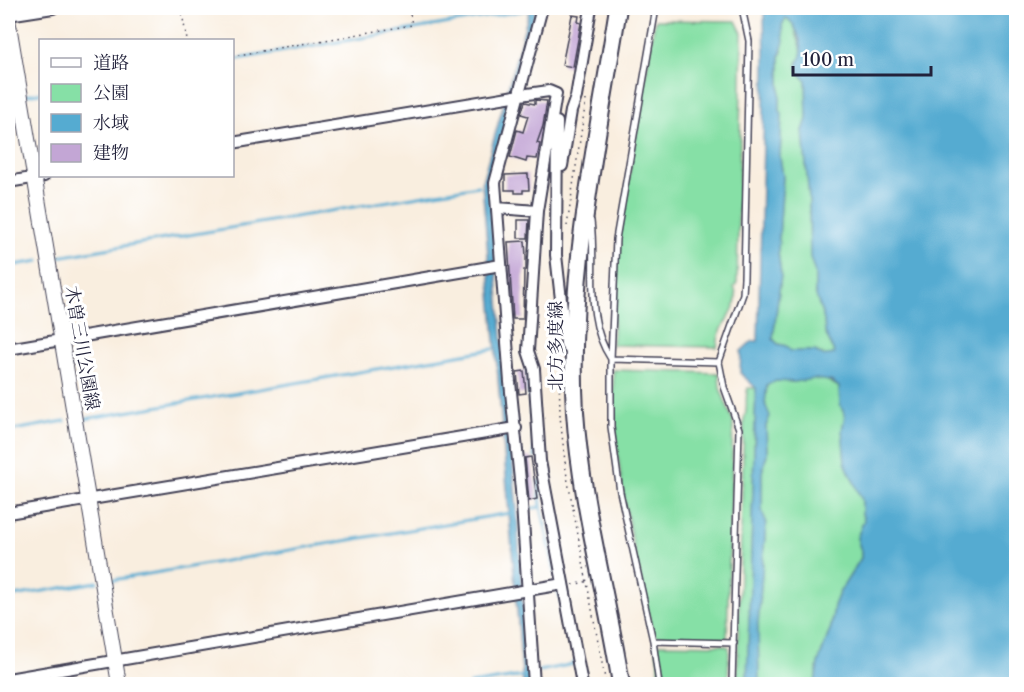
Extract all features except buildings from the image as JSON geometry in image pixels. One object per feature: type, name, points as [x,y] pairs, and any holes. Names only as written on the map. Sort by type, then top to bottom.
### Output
[{"type":"main road","name":"北方多度線","points":[[618,8],[585,202],[576,293],[574,356],[579,450],[586,499],[621,684]]},
{"type":"main road","name":"木曽三川公園線","points":[[8,17],[39,176]]},
{"type":"main road","name":"木曽三川公園線","points":[[39,177],[62,339],[119,684]]},
{"type":"street","points":[[8,17],[53,8]]},
{"type":"street","points":[[534,684],[522,592],[510,429],[510,382],[497,266],[495,183],[513,96],[542,8]]},
{"type":"street","points":[[558,187],[591,8]]},
{"type":"street","points":[[234,143],[513,96],[549,91],[556,94]]},
{"type":"street","points":[[556,94],[558,187],[556,255],[566,344],[574,356]]},
{"type":"street","points":[[556,94],[537,211],[528,351],[534,369],[540,461],[582,684]]},
{"type":"street","points":[[8,182],[39,176]]},
{"type":"street","points":[[497,208],[537,211]]},
{"type":"street","points":[[8,349],[497,266]]},
{"type":"street","points":[[8,513],[510,429]]},
{"type":"street","points":[[8,679],[563,586]]},
{"type":"lane","points":[[656,8],[616,239],[611,359],[611,427],[620,492],[653,641],[658,684]]},
{"type":"lane","points":[[732,684],[739,429],[724,387],[719,362],[743,294],[750,41],[742,8]]},
{"type":"lane","points":[[585,202],[592,223],[593,314],[602,346],[611,359]]},
{"type":"lane","points":[[611,359],[719,362]]},
{"type":"lane","points":[[653,641],[734,643]]},
{"type":"path","points":[[181,8],[187,39]]},
{"type":"path","points":[[234,56],[412,25],[409,8]]},
{"type":"path","points":[[563,586],[602,578]]},
{"type":"green space","points":[[786,18],[795,27],[801,45],[801,57],[797,63],[798,72],[806,80],[807,119],[803,131],[809,198],[810,257],[815,273],[815,292],[824,320],[825,332],[834,352],[827,356],[815,351],[791,351],[773,339],[781,275],[778,252],[783,176],[780,158],[782,114],[780,111],[780,56],[782,54],[782,25]]},
{"type":"green space","points":[[655,20],[736,21],[742,33],[737,284],[734,287],[736,299],[719,335],[717,347],[612,345],[619,238]]},
{"type":"green space","points":[[613,370],[719,373],[720,388],[733,421],[727,639],[656,636],[652,631],[622,484]]},
{"type":"green space","points":[[809,379],[826,380],[839,387],[840,404],[845,416],[843,425],[845,462],[862,500],[864,520],[857,538],[861,558],[839,593],[834,606],[831,627],[818,663],[815,684],[759,684],[758,624],[766,523],[762,510],[762,472],[767,454],[766,426],[768,420],[765,399],[767,385],[776,380],[794,382]]},
{"type":"green space","points":[[748,388],[756,388],[747,684],[737,684],[744,419]]},
{"type":"green space","points":[[660,644],[729,647],[728,684],[661,684],[656,648]]},
{"type":"water","points":[[530,8],[536,8],[489,184],[531,684],[523,684],[482,182]]},
{"type":"water","points":[[759,8],[1016,8],[1016,684],[815,684],[818,663],[831,627],[834,606],[839,593],[861,558],[857,538],[864,520],[862,500],[845,462],[842,430],[845,416],[840,404],[839,387],[831,381],[814,379],[794,382],[776,381],[767,385],[765,404],[770,416],[766,426],[767,454],[762,472],[762,510],[766,523],[758,624],[759,684],[747,684],[756,388],[740,373],[741,351],[752,341],[758,341],[765,64],[764,11],[759,11]],"holes":[[[786,18],[797,32],[802,50],[797,68],[806,80],[807,119],[803,131],[809,198],[810,257],[815,273],[815,292],[824,320],[825,332],[834,352],[834,354],[823,356],[815,351],[791,351],[773,339],[781,275],[778,252],[783,176],[780,158],[782,114],[780,111],[780,56],[784,41],[782,25]]]},
{"type":"waterway","points":[[234,60],[526,10]]},
{"type":"waterway","points":[[25,95],[39,93]]},
{"type":"waterway","points":[[52,258],[478,186]]},
{"type":"waterway","points":[[8,266],[39,261]]},
{"type":"waterway","points":[[79,420],[493,349]]},
{"type":"waterway","points":[[527,369],[535,457]]},
{"type":"waterway","points":[[8,431],[65,421]]},
{"type":"waterway","points":[[527,509],[541,507],[539,481]]},
{"type":"waterway","points":[[541,507],[556,577]]},
{"type":"waterway","points":[[107,581],[510,513]]},
{"type":"waterway","points":[[8,597],[97,582]]},
{"type":"waterway","points":[[558,590],[564,614]]},
{"type":"waterway","points":[[539,671],[574,664],[574,662]]},
{"type":"waterway","points":[[470,684],[523,676]]}]
